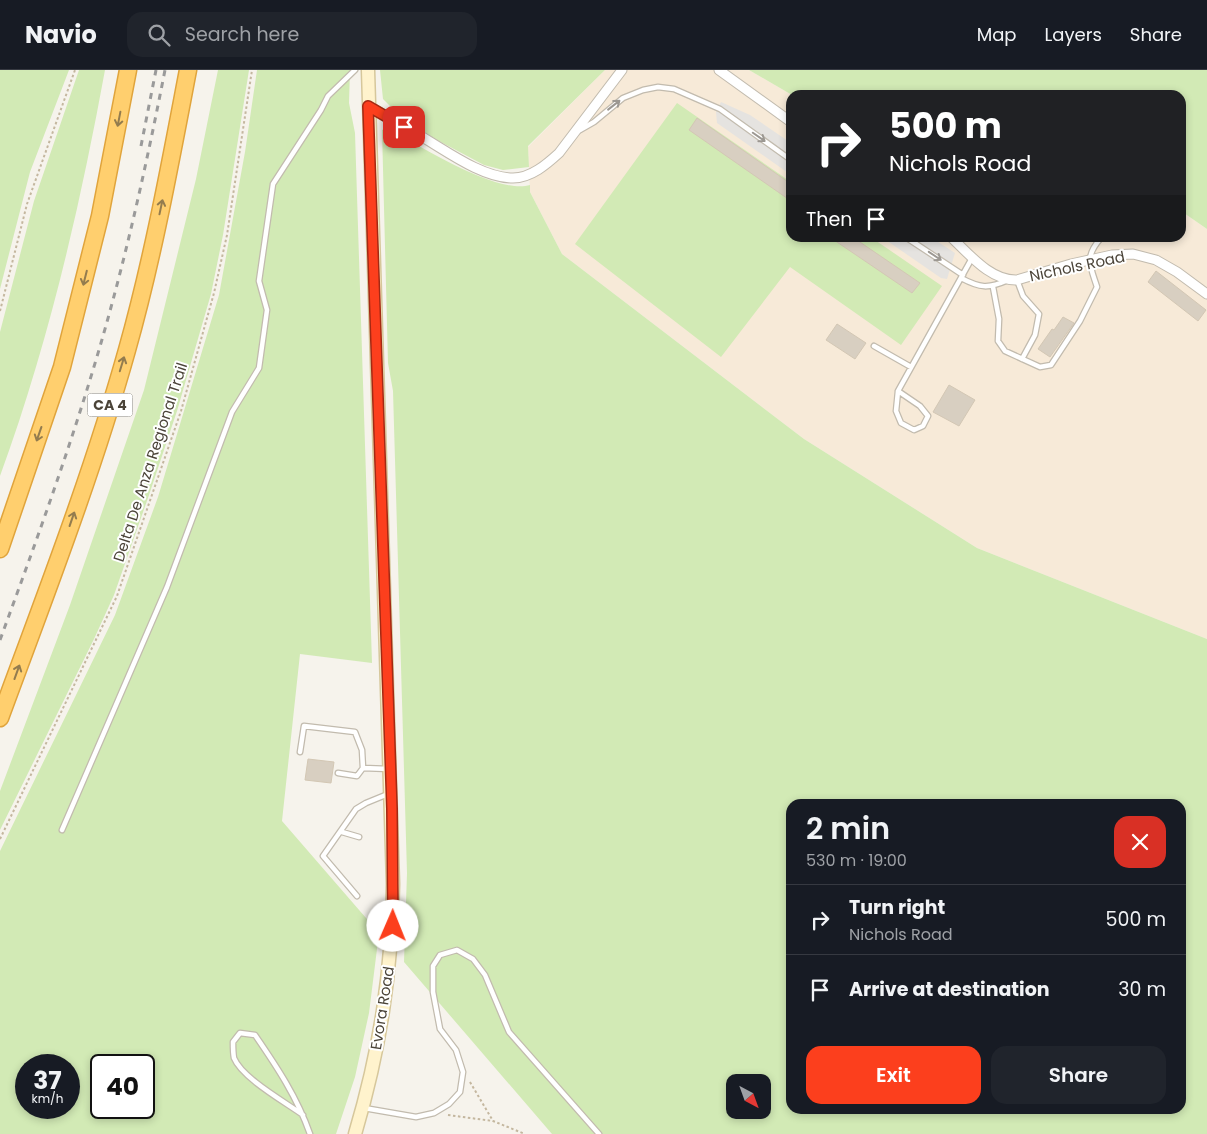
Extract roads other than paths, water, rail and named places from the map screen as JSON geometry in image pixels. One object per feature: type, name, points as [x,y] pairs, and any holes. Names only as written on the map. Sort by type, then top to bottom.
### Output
[{"type":"highway","points":[[0,549],[62,368],[100,216],[128,70]]},
{"type":"highway","name":"CA 4","points":[[0,718],[70,526],[124,360],[149,264],[188,74]]},
{"type":"street","name":"Evora Road","points":[[354,1134],[380,1034],[391,948],[393,884],[368,70]]},
{"type":"street","points":[[368,106],[462,161],[499,177],[515,178],[533,173],[559,153],[622,70]]},
{"type":"street","points":[[719,70],[786,118]]},
{"type":"street","name":"Nichols Road","points":[[956,242],[989,271],[1013,280],[1112,255],[1133,254],[1156,260],[1177,272],[1207,294]]},
{"type":"lane","points":[[62,830],[167,587],[232,412],[259,368],[267,310],[259,281],[273,184],[328,96],[355,70]]},
{"type":"lane","points":[[574,133],[594,122],[623,98],[643,90],[658,87],[674,89],[720,109],[786,156]]},
{"type":"lane","points":[[913,242],[975,286],[993,287],[1013,280],[1023,296],[1039,314],[1035,335],[1022,359]]},
{"type":"lane","points":[[993,287],[999,319],[998,341],[1005,351],[1040,367],[1051,365],[1080,321],[1097,287],[1089,260],[1090,252],[1098,242]]},
{"type":"lane","points":[[898,391],[920,406],[928,416],[923,426],[914,430],[901,423],[896,410],[898,391],[972,258]]},
{"type":"lane","points":[[874,346],[911,367]]},
{"type":"lane","points":[[300,752],[304,726],[355,732],[362,750],[364,768],[357,776],[338,773]]},
{"type":"lane","points":[[364,768],[390,769]]},
{"type":"lane","points":[[357,896],[323,856],[342,832],[356,809],[391,792]]},
{"type":"lane","points":[[342,832],[359,837]]},
{"type":"lane","points":[[362,1108],[416,1117],[434,1113],[449,1104],[460,1092],[463,1072],[456,1050],[440,1029],[433,992],[433,966],[440,955],[457,950],[473,959],[485,975],[509,1032],[599,1134]]},
{"type":"lane","points":[[303,1115],[240,1068],[234,1056],[233,1042],[240,1033],[255,1035],[288,1084],[303,1115],[310,1134]]},
{"type":"railway","points":[[141,146],[156,70]]},
{"type":"railway","points":[[0,640],[66,455],[101,343],[136,207],[165,70]]}]
